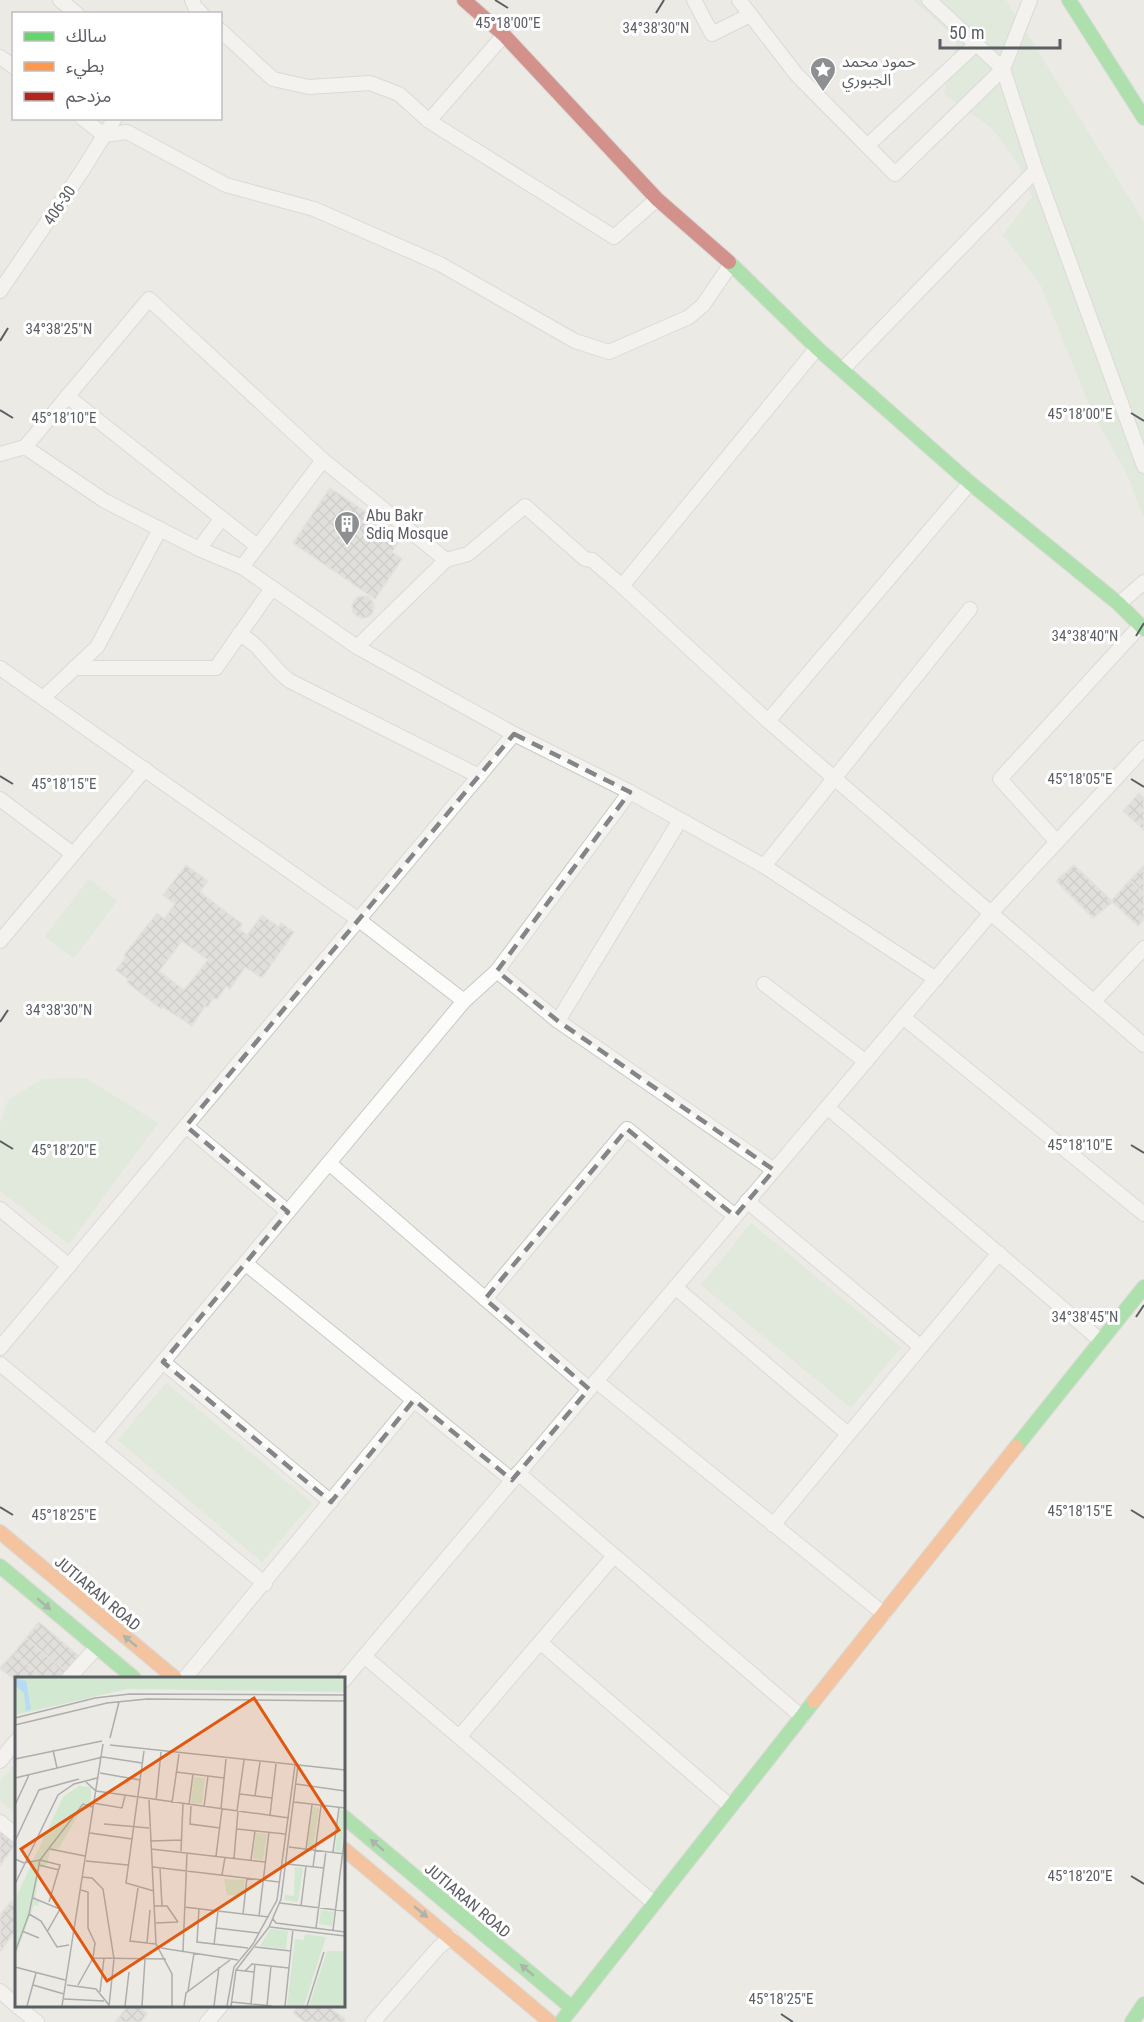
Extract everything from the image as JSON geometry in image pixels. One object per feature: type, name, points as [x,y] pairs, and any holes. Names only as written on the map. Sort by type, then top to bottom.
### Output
[{"type":"main road","points":[[464,0],[504,35],[657,199],[731,264],[817,348],[970,483],[1119,604],[1142,627]]},
{"type":"main road","points":[[1069,0],[1144,118]]},
{"type":"main road","points":[[561,2022],[730,1806],[1144,1287]]},
{"type":"main road","name":"JUTIARAN ROAD","points":[[0,1532],[174,1677]]},
{"type":"main road","points":[[0,1566],[133,1677]]},
{"type":"main road","name":"JUTIARAN ROAD","points":[[345,1818],[572,2008]]},
{"type":"main road","points":[[345,1853],[451,1937],[550,2022]]},
{"type":"main road","points":[[1132,2022],[1144,2004]]},
{"type":"street","points":[[60,0],[74,12]]},
{"type":"street","points":[[694,0],[711,34],[750,15]]},
{"type":"street","points":[[739,0],[796,74],[895,174],[1003,69],[1030,0]]},
{"type":"street","points":[[929,0],[1003,69],[1036,170],[1144,466]]},
{"type":"street","points":[[222,32],[273,79],[309,87],[370,83],[399,94],[429,121],[614,237],[657,199]]},
{"type":"street","points":[[429,121],[504,35]]},
{"type":"street","points":[[867,146],[976,44]]},
{"type":"street","points":[[0,57],[12,66]]},
{"type":"street","points":[[85,120],[104,135],[128,132],[226,185],[324,214],[440,264],[575,341],[609,352],[689,317],[703,305],[731,264]]},
{"type":"street","name":"406-30","points":[[0,291],[82,171],[114,120]]},
{"type":"street","points":[[842,370],[1036,170]]},
{"type":"street","points":[[0,454],[25,447],[149,299],[323,460],[446,560]]},
{"type":"street","points":[[622,586],[817,348]]},
{"type":"street","points":[[68,396],[257,546]]},
{"type":"street","points":[[25,447],[105,501],[199,549],[242,567],[357,647],[514,734],[630,792],[764,866],[936,979]]},
{"type":"street","points":[[242,567],[323,460]]},
{"type":"street","points":[[768,721],[970,483]]},
{"type":"street","points":[[357,647],[446,560],[468,554],[525,506],[585,559],[592,560],[622,586],[768,721],[1144,1045]]},
{"type":"street","points":[[199,549],[222,518]]},
{"type":"street","points":[[43,698],[97,647],[160,529]]},
{"type":"street","points":[[1119,604],[1144,582]]},
{"type":"street","points":[[74,668],[216,668],[272,588]]},
{"type":"street","points":[[764,866],[970,609]]},
{"type":"street","points":[[1057,842],[1000,779],[1142,627]]},
{"type":"street","points":[[239,634],[259,646],[276,669],[290,681],[479,776]]},
{"type":"street","points":[[0,668],[359,920],[464,1001]]},
{"type":"street","points":[[0,1348],[514,734]]},
{"type":"street","points":[[345,1679],[991,913],[1144,748]]},
{"type":"street","points":[[0,941],[145,769]]},
{"type":"street","points":[[95,1443],[464,1001],[497,971],[630,792]]},
{"type":"street","points":[[0,799],[74,854]]},
{"type":"street","points":[[558,1021],[681,820]]},
{"type":"street","points":[[1094,1001],[1144,948]]},
{"type":"street","points":[[497,971],[558,1021],[774,1170]]},
{"type":"street","points":[[764,984],[866,1062]]},
{"type":"street","points":[[903,1017],[1144,1214]]},
{"type":"street","points":[[827,1107],[1101,1341]]},
{"type":"street","points":[[186,1126],[288,1212]]},
{"type":"street","points":[[485,1299],[627,1129],[735,1216]]},
{"type":"street","points":[[329,1163],[485,1299],[884,1614]]},
{"type":"street","points":[[747,1202],[921,1347]]},
{"type":"street","points":[[0,1209],[69,1266]]},
{"type":"street","points":[[773,1525],[999,1253]]},
{"type":"street","points":[[245,1263],[414,1400],[614,1556],[802,1717]]},
{"type":"street","points":[[675,1287],[848,1434]]},
{"type":"street","points":[[163,1362],[331,1503]]},
{"type":"street","points":[[0,1364],[265,1584]]},
{"type":"street","points":[[186,1677],[265,1584],[414,1400]]},
{"type":"street","points":[[459,1737],[614,1556]]},
{"type":"street","points":[[541,1643],[730,1806]]},
{"type":"street","points":[[70,1677],[96,1648]]},
{"type":"street","points":[[364,1656],[654,1903]]},
{"type":"street","points":[[0,1761],[15,1743]]},
{"type":"street","points":[[0,1822],[15,1834]]},
{"type":"street","points":[[373,2022],[438,1948],[451,1937]]},
{"type":"street","points":[[0,1991],[15,2003]]},
{"type":"street","points":[[19,2007],[36,2022]]},
{"type":"street","points":[[207,2022],[219,2007]]},
{"type":"highlighted area","points":[[514,734],[630,792],[497,971],[558,1021],[774,1170],[735,1216],[627,1129],[485,1299],[589,1389],[512,1480],[414,1400],[331,1502],[163,1362],[288,1212],[186,1126]]},
{"type":"green space","points":[[913,0],[1006,0],[1144,222],[1144,518],[1127,474],[1093,414],[1041,286],[1003,235],[1032,197],[1018,163],[992,128],[944,94],[957,39]]},
{"type":"green space","points":[[89,879],[117,901],[74,958],[45,937]]},
{"type":"green space","points":[[86,1078],[158,1123],[69,1244],[0,1191],[0,1124],[8,1100],[43,1079]]},
{"type":"green space","points":[[751,1223],[901,1347],[851,1408],[701,1285]]},
{"type":"green space","points":[[166,1383],[312,1503],[262,1562],[118,1440]]},
{"type":"green space","points":[[15,1763],[15,1814],[0,1800],[0,1781]]},
{"type":"building","name":"Abu Bakr Sdiq Mosque","points":[[330,488],[378,520],[374,526],[398,543],[392,552],[402,559],[375,599],[293,543]]},
{"type":"building","points":[[363,596],[371,599],[374,607],[371,615],[363,618],[355,615],[352,607],[355,599]]},
{"type":"building","points":[[1139,793],[1144,798],[1144,830],[1123,811]]},
{"type":"building","points":[[186,865],[208,881],[200,892],[242,924],[239,929],[247,935],[262,915],[279,927],[281,923],[294,932],[262,978],[245,967],[230,989],[226,986],[217,1000],[213,998],[208,1007],[205,1006],[192,1026],[163,1007],[161,1009],[127,982],[129,980],[116,970],[126,957],[124,955],[157,913],[164,919],[175,904],[163,895]],"holes":[[[182,941],[208,960],[184,990],[159,971]]]},
{"type":"building","points":[[1074,865],[1113,902],[1093,918],[1056,881]]},
{"type":"building","points":[[1144,865],[1144,893],[1130,880]]},
{"type":"building","points":[[1130,880],[1144,893],[1144,919],[1138,926],[1111,901]]},
{"type":"building","points":[[39,1622],[79,1656],[66,1672],[26,1638]]},
{"type":"building","points":[[26,1638],[66,1672],[62,1677],[43,1677],[14,1653]]},
{"type":"building","points":[[14,1653],[43,1677],[15,1677],[15,1680],[0,1668]]},
{"type":"building","points":[[0,1830],[15,1844],[0,1866]]},
{"type":"building","points":[[11,1901],[15,1904],[15,1931],[0,1952],[0,1915]]},
{"type":"building","points":[[127,2007],[138,2007],[147,2013],[141,2022],[115,2022]]},
{"type":"building","points":[[298,2007],[329,2007],[345,2019],[343,2022],[305,2022],[293,2013]]},
{"type":"traffic: fast","points":[[1069,0],[1144,118]]},
{"type":"traffic: fast","points":[[729,262],[817,348],[970,483],[1119,604],[1144,629]]},
{"type":"traffic: fast","points":[[1016,1447],[1144,1287]]},
{"type":"traffic: fast","points":[[0,1566],[133,1677]]},
{"type":"traffic: fast","points":[[561,2022],[814,1701]]},
{"type":"traffic: fast","points":[[345,1818],[572,2008]]},
{"type":"traffic: fast","points":[[1132,2022],[1144,2004]]},
{"type":"traffic: slow","points":[[814,1701],[1016,1447]]},
{"type":"traffic: slow","points":[[0,1532],[174,1677]]},
{"type":"traffic: slow","points":[[345,1850],[550,2022]]},
{"type":"traffic: jam","points":[[464,0],[504,35],[657,199],[729,262]]},
{"type":"place","name":"حمود محمد الجبوري","points":[[823,93]]},
{"type":"place","name":"Abu Bakr Sdiq Mosque","points":[[347,547]]}]
